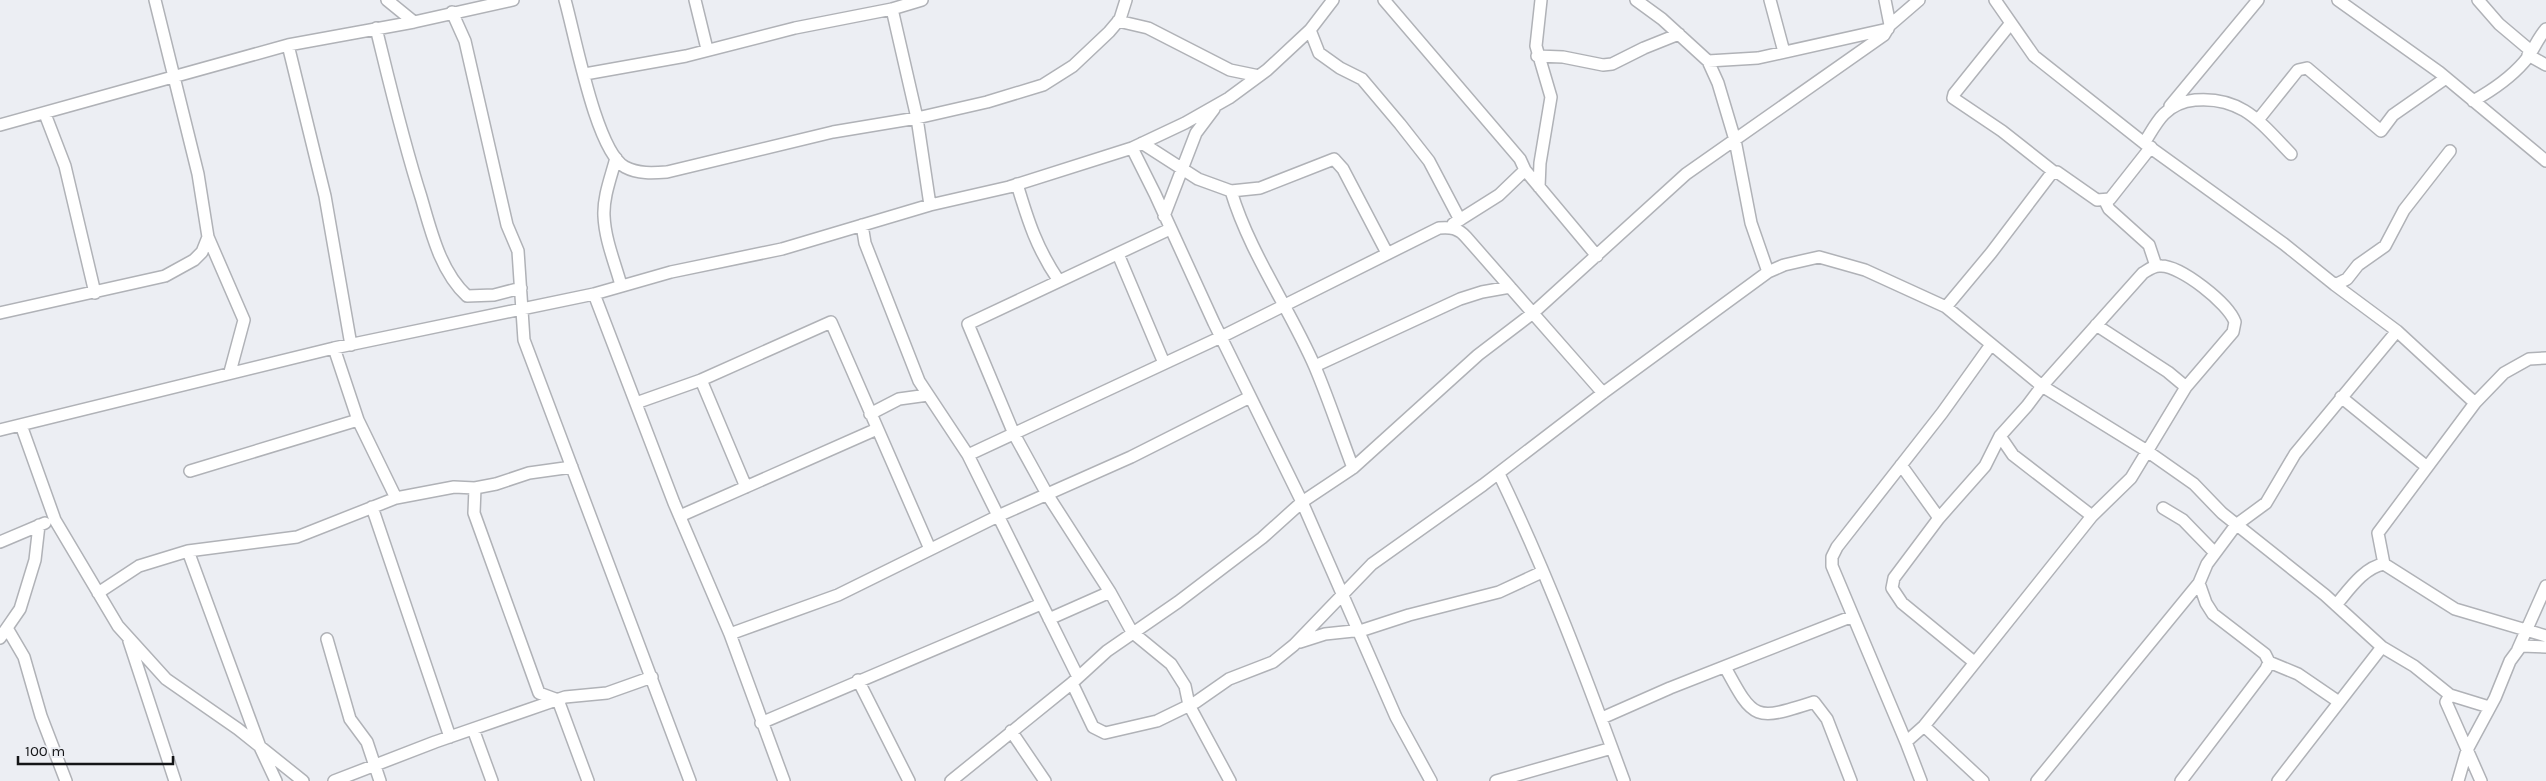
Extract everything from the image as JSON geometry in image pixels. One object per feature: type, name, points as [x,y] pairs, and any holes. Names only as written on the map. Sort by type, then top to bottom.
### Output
[{"type":"street","points":[[155,0],[198,174],[208,237],[244,320],[230,372]]},
{"type":"street","points":[[387,0],[414,22]]},
{"type":"street","points":[[0,125],[46,114],[288,45],[414,22],[452,12],[513,0]]},
{"type":"street","points":[[565,0],[605,144],[624,167],[638,172],[667,172],[833,132],[917,118],[987,102],[1043,85],[1073,66],[1118,21],[1126,0]]},
{"type":"street","points":[[695,0],[707,50]]},
{"type":"street","points":[[585,74],[673,59],[795,28],[892,9],[922,0]]},
{"type":"street","points":[[0,430],[230,372],[334,348],[594,294],[671,272],[782,249],[930,205],[1017,184],[1137,146],[1216,105],[1259,76],[1310,30],[1333,0]]},
{"type":"street","points":[[1384,0],[1520,159],[1525,170],[1596,256]]},
{"type":"street","points":[[1539,187],[1540,163],[1551,97],[1538,56],[1536,34],[1541,0]]},
{"type":"street","points":[[1636,0],[1679,34],[1708,61],[1718,83],[1735,140],[1751,223],[1768,272]]},
{"type":"street","points":[[1770,0],[1784,52]]},
{"type":"street","points":[[1885,0],[1889,27]]},
{"type":"street","points":[[951,781],[1132,632],[1178,602],[1262,538],[1302,502],[1352,468],[1478,355],[1533,313],[1686,174],[1884,35],[1889,27],[1919,0]]},
{"type":"street","points":[[1995,0],[2034,56],[2148,145],[2284,244],[2397,331],[2475,403]]},
{"type":"street","points":[[2011,23],[1954,94],[1953,98],[2002,131],[2054,172],[2060,173],[2097,200],[2105,200],[2110,199],[2136,168],[2164,113],[2258,0]]},
{"type":"street","points":[[2478,0],[2499,24],[2546,65]]},
{"type":"street","points":[[2342,1],[2446,78],[2546,160]]},
{"type":"street","points":[[892,9],[917,118],[930,205]]},
{"type":"street","points":[[452,12],[465,41],[507,225],[518,251],[524,340],[690,781]]},
{"type":"street","points":[[1118,21],[1148,28],[1230,70],[1259,76]]},
{"type":"street","points":[[1708,61],[1758,58],[1889,27]]},
{"type":"street","points":[[376,28],[412,168],[431,230],[448,273],[466,296],[494,295],[521,288]]},
{"type":"street","points":[[2473,101],[2497,86],[2523,63],[2536,40],[2546,29]]},
{"type":"street","points":[[1310,30],[1319,53],[1340,68],[1362,79],[1400,124],[1429,161],[1460,220]]},
{"type":"street","points":[[1538,56],[1563,57],[1603,65],[1612,64],[1644,48],[1679,34]]},
{"type":"street","points":[[288,45],[325,196],[351,345]]},
{"type":"street","points":[[2258,120],[2298,70],[2308,68],[2381,131],[2393,115],[2446,78]]},
{"type":"street","points":[[2164,113],[2183,102],[2207,99],[2232,103],[2258,120],[2291,154]]},
{"type":"street","points":[[1164,216],[1196,133],[1216,105]]},
{"type":"street","points":[[46,114],[65,166],[95,293]]},
{"type":"street","points":[[1137,146],[1198,178],[1231,191],[1260,188],[1334,159],[1344,169],[1387,253]]},
{"type":"street","points":[[1137,146],[1164,216],[1220,337],[1302,502],[1396,716],[1432,781]]},
{"type":"street","points":[[2335,285],[2347,279],[2358,265],[2385,246],[2400,216],[2450,151]]},
{"type":"street","points":[[616,158],[607,192],[604,216],[608,243],[621,285]]},
{"type":"street","points":[[1450,227],[1499,195],[1525,170]]},
{"type":"street","points":[[1946,307],[1992,253],[2047,177],[2054,172]]},
{"type":"street","points":[[1017,184],[1031,232],[1044,259],[1059,281]]},
{"type":"street","points":[[1231,191],[1240,220],[1262,268],[1315,366],[1352,468]]},
{"type":"street","points":[[2105,200],[2109,209],[2149,245],[2156,266]]},
{"type":"street","points":[[862,225],[865,243],[919,381],[968,455],[1049,619],[1075,680],[1092,727],[1099,732],[1113,732],[1156,721],[1189,705],[1229,679],[1273,662],[1294,645],[1372,564],[1499,474],[1604,393],[1768,272],[1784,264],[1819,256],[1865,270],[1946,307],[1990,346],[2042,386],[2147,451],[2194,484],[2236,525],[2336,605],[2382,647],[2414,666],[2450,695],[2490,707]]},
{"type":"street","points":[[968,455],[1220,337],[1439,228],[1450,227],[1459,230],[1466,237],[1604,393]]},
{"type":"street","points":[[1170,229],[968,324],[1014,434],[1047,494],[1110,592],[1132,632],[1170,664],[1185,686],[1189,705],[1230,781]]},
{"type":"street","points":[[0,314],[165,276],[180,269],[202,252],[208,237]]},
{"type":"street","points":[[1118,254],[1164,363]]},
{"type":"street","points":[[1906,742],[1924,726],[2092,516],[2131,478],[2186,387],[2233,332],[2235,322],[2224,303],[2169,267],[2156,266],[2143,273],[2042,386],[2028,406],[2000,436],[1985,466],[1939,518],[1894,578],[1892,588],[1902,602],[1974,662]]},
{"type":"street","points":[[1315,366],[1460,299],[1482,292],[1510,287]]},
{"type":"street","points":[[594,294],[680,516],[730,634],[761,723],[784,781]]},
{"type":"street","points":[[636,403],[701,380],[831,322],[930,549]]},
{"type":"street","points":[[2096,325],[2168,372],[2186,387]]},
{"type":"street","points":[[2037,781],[2200,583],[2207,564],[2236,525],[2266,503],[2295,454],[2397,331]]},
{"type":"street","points":[[1917,780],[1906,742],[1832,566],[1832,557],[1837,547],[1942,413],[1990,346]]},
{"type":"street","points":[[334,348],[358,420],[396,498]]},
{"type":"street","points":[[2384,564],[2378,533],[2475,403],[2513,366],[2529,359],[2546,358]]},
{"type":"street","points":[[701,380],[746,487]]},
{"type":"street","points":[[870,414],[899,398],[928,395]]},
{"type":"street","points":[[730,634],[838,595],[998,516],[1131,457],[1250,397]]},
{"type":"street","points":[[2341,397],[2428,467]]},
{"type":"street","points":[[190,471],[358,420]]},
{"type":"street","points":[[21,425],[55,520],[118,626],[166,679],[260,747],[303,781]]},
{"type":"street","points":[[680,516],[877,429]]},
{"type":"street","points":[[2000,436],[2013,455],[2092,516]]},
{"type":"street","points":[[1901,465],[1939,518]]},
{"type":"street","points":[[98,593],[139,566],[188,551],[296,537],[396,498],[454,487],[475,488],[496,484],[529,473],[572,467]]},
{"type":"street","points":[[1499,474],[1532,541],[1542,572],[1602,718],[1624,781]]},
{"type":"street","points":[[475,488],[474,513],[539,694],[558,700]]},
{"type":"street","points":[[372,507],[450,737]]},
{"type":"street","points":[[2163,508],[2183,520],[2215,553]]},
{"type":"street","points":[[0,542],[55,520]]},
{"type":"street","points":[[39,525],[35,560],[20,609],[3,633],[24,657],[41,716],[66,781]]},
{"type":"street","points":[[188,551],[260,747],[276,781]]},
{"type":"street","points":[[2336,605],[2362,576],[2377,565],[2384,564],[2455,609],[2546,636]]},
{"type":"street","points":[[1294,645],[1318,635],[1359,630],[1499,592],[1542,572]]},
{"type":"street","points":[[2200,583],[2206,603],[2213,614],[2265,654],[2269,662],[2298,674],[2339,702]]},
{"type":"street","points":[[2458,781],[2467,750],[2490,707],[2510,661],[2518,649],[2546,586]]},
{"type":"street","points":[[1049,619],[1110,592]]},
{"type":"street","points":[[761,723],[858,680],[1041,604]]},
{"type":"street","points":[[1602,718],[1670,688],[1853,616]]},
{"type":"street","points":[[128,637],[175,781]]},
{"type":"street","points":[[327,639],[350,719],[367,742],[380,781]]},
{"type":"street","points":[[2518,649],[2526,646],[2546,647]]},
{"type":"street","points":[[2278,781],[2382,647]]},
{"type":"street","points":[[2182,781],[2266,669],[2269,662]]},
{"type":"street","points":[[1725,667],[1746,704],[1756,713],[1779,713],[1814,702],[1827,719],[1851,781]]},
{"type":"street","points":[[334,781],[450,737],[558,700],[607,693],[652,677]]},
{"type":"street","points":[[858,680],[909,781]]},
{"type":"street","points":[[2450,695],[2446,702],[2481,781]]},
{"type":"street","points":[[558,700],[588,781]]},
{"type":"street","points":[[1924,726],[1983,781]]},
{"type":"street","points":[[473,729],[492,781]]},
{"type":"street","points":[[1011,731],[1045,781]]},
{"type":"street","points":[[1496,781],[1612,748]]}]
